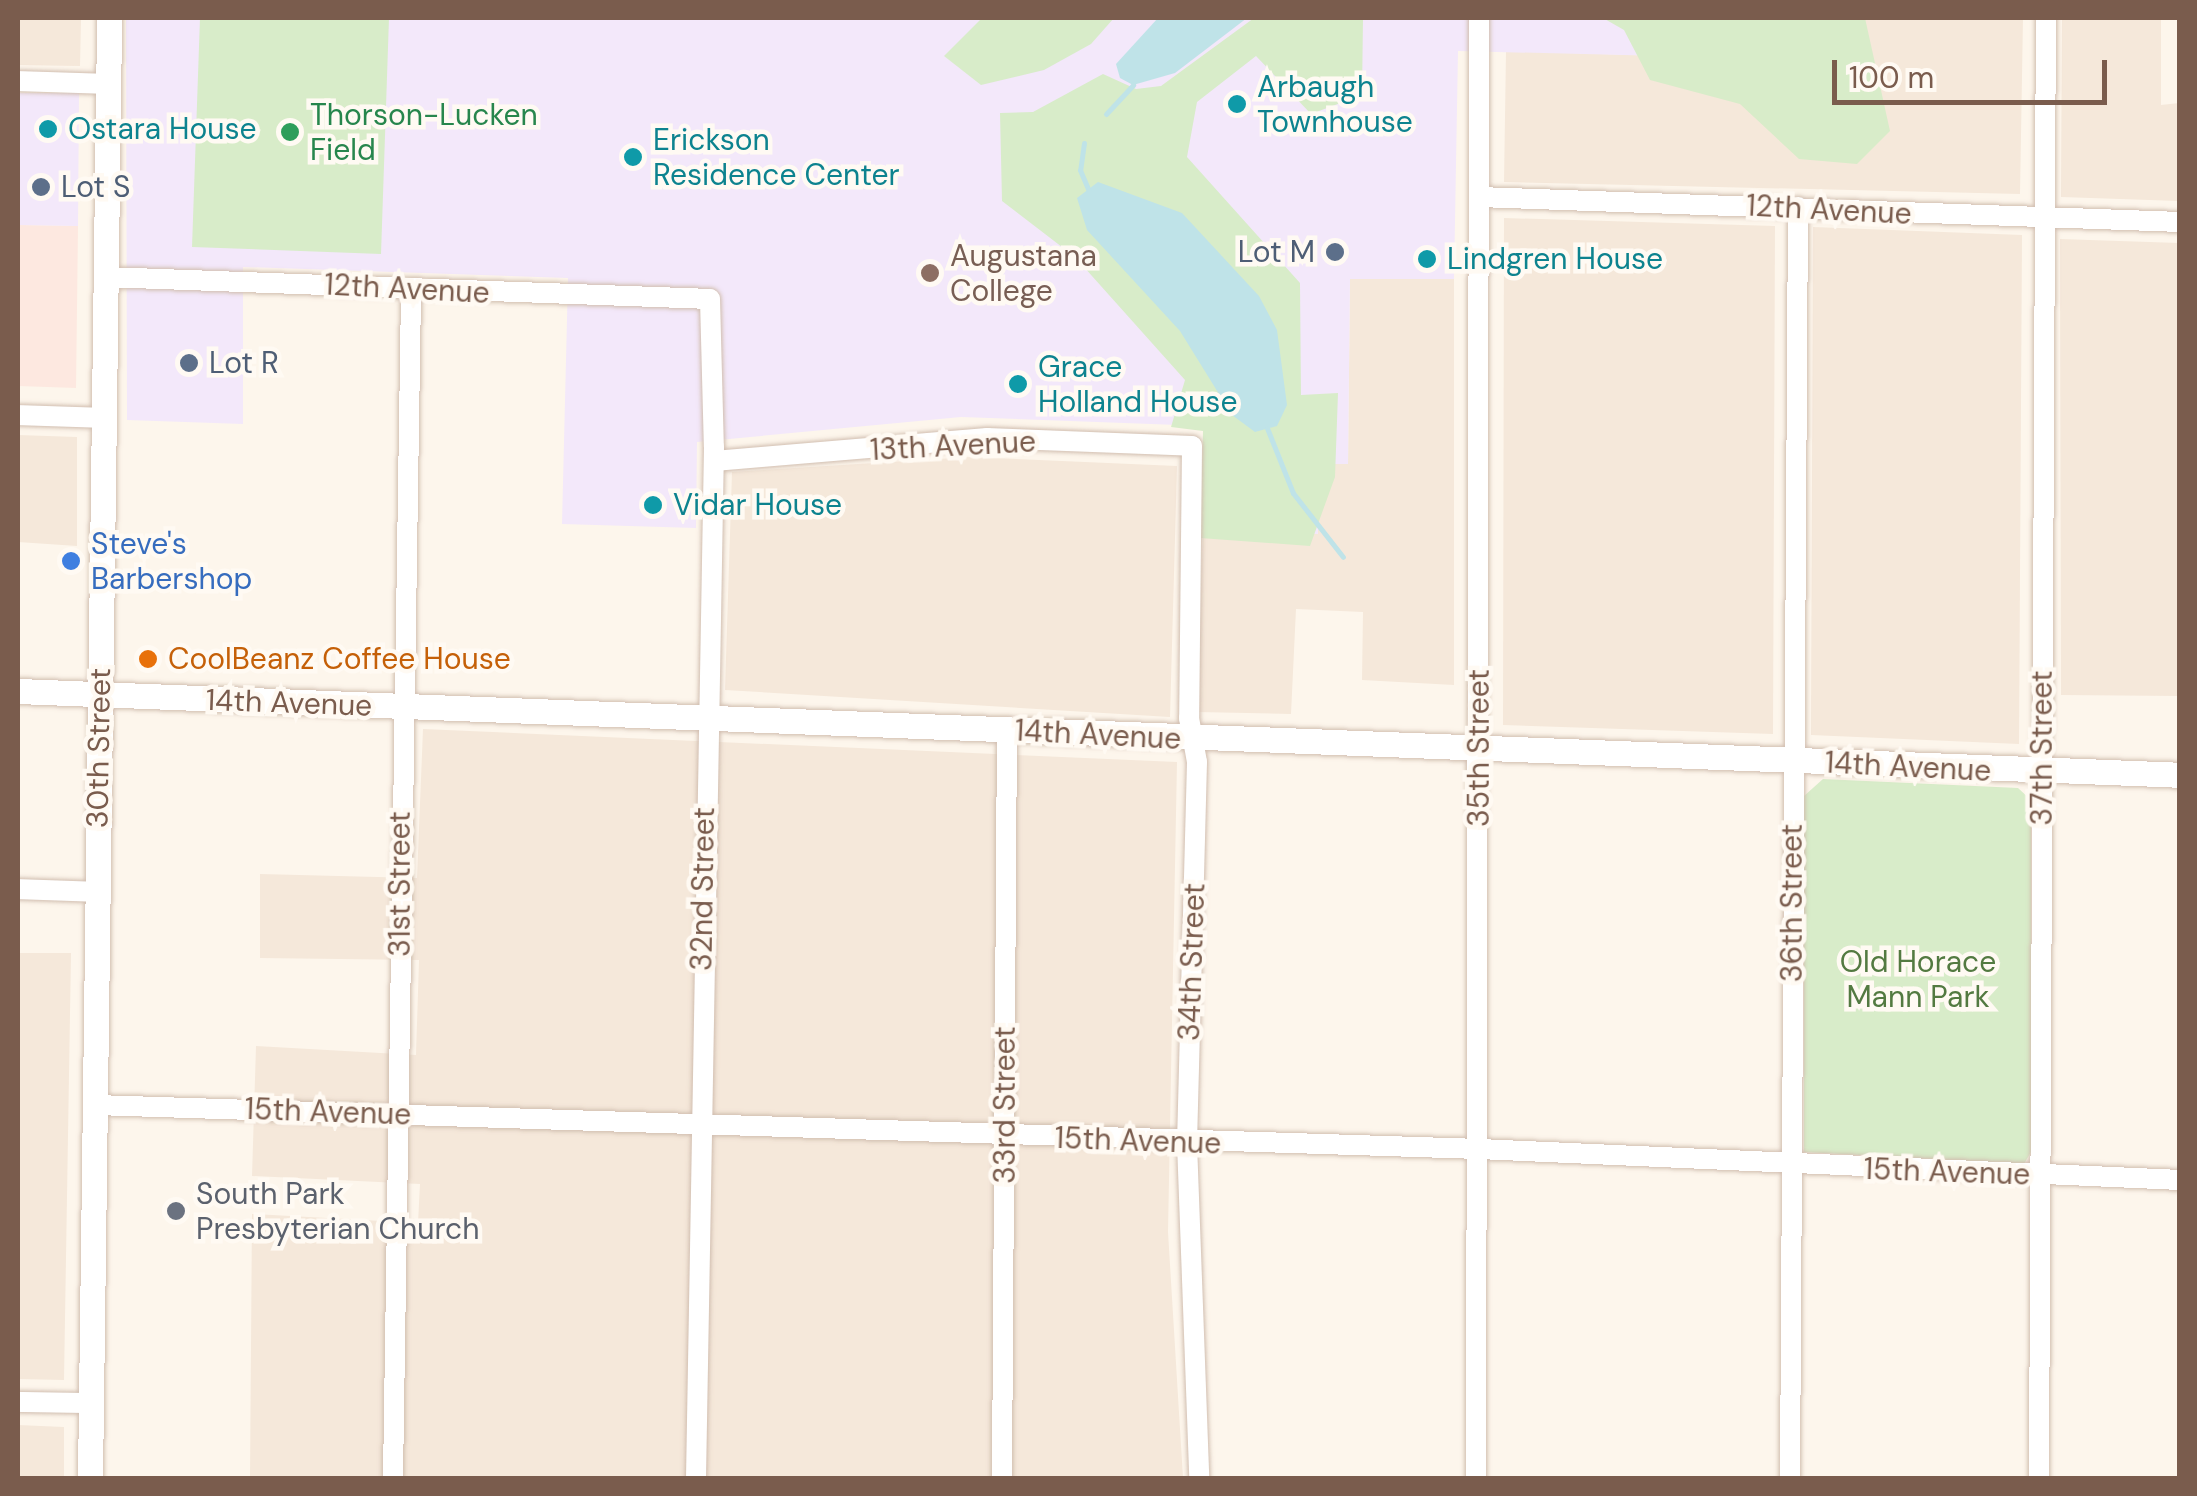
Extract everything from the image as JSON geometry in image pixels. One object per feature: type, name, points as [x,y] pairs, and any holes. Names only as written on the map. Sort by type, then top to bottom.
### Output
[{"type":"street","name":"30th Street","points":[[90,1478],[109,18]]},
{"type":"street","name":"35th Street","points":[[1476,1478],[1479,18]]},
{"type":"street","name":"37th Street","points":[[2039,1478],[2046,18]]},
{"type":"street","points":[[18,81],[108,84]]},
{"type":"street","name":"12th Avenue","points":[[1479,197],[2044,221],[2180,222]]},
{"type":"street","name":"36th Street","points":[[1790,1478],[1798,208]]},
{"type":"street","name":"12th Avenue","points":[[105,277],[710,299]]},
{"type":"street","name":"31st Street","points":[[393,1478],[400,1114],[401,707],[411,290]]},
{"type":"street","name":"32nd Street","points":[[696,1478],[704,719],[714,461],[710,299]]},
{"type":"street","points":[[18,415],[104,418]]},
{"type":"street","name":"13th Avenue","points":[[714,461],[987,438],[1192,446]]},
{"type":"street","name":"34th Street","points":[[1192,446],[1192,740],[1198,762],[1187,1143],[1199,1478]]},
{"type":"street","name":"14th Avenue","points":[[18,690],[1192,740],[2180,775]]},
{"type":"street","name":"33rd Street","points":[[1002,1478],[1007,731]]},
{"type":"street","points":[[18,889],[98,892]]},
{"type":"street","name":"15th Avenue","points":[[96,1104],[1187,1143],[1478,1149],[1792,1166],[2180,1180]]},
{"type":"street","points":[[18,1402],[90,1404]]},
{"type":"shaded area","points":[[18,18],[81,18],[80,66],[18,65]]},
{"type":"shaded area","name":"Augustana College","points":[[126,18],[1664,18],[1664,56],[1458,51],[1454,279],[1350,279],[1348,464],[1319,464],[1318,534],[1203,530],[1205,426],[961,417],[697,442],[696,528],[562,524],[568,278],[243,267],[243,424],[127,420]]},
{"type":"shaded area","points":[[1664,18],[2023,18],[2020,194],[1504,182],[1506,51],[1663,56]]},
{"type":"shaded area","points":[[2062,18],[2161,18],[2161,105],[2179,103],[2179,201],[2061,197]]},
{"type":"shaded area","points":[[18,93],[79,93],[78,226],[18,225]]},
{"type":"shaded area","points":[[1504,218],[1775,226],[1773,734],[1503,725]]},
{"type":"shaded area","points":[[18,225],[78,226],[76,388],[18,386]]},
{"type":"shaded area","points":[[1813,227],[2022,235],[2019,744],[1811,735]]},
{"type":"shaded area","points":[[2060,239],[2179,243],[2179,696],[2061,695]]},
{"type":"shaded area","points":[[1350,279],[1454,279],[1454,685],[1362,680],[1363,612],[1296,609],[1291,714],[1197,712],[1203,530],[1319,464],[1348,464]]},
{"type":"shaded area","points":[[18,435],[77,437],[77,546],[18,542]]},
{"type":"shaded area","points":[[970,457],[1177,466],[1170,717],[725,690],[732,472]]},
{"type":"shaded area","points":[[423,729],[1177,762],[1168,1232],[1183,1478],[250,1478],[252,1214],[418,1223],[420,1184],[252,1176],[256,1046],[416,1055],[419,960],[260,958],[260,874],[417,878]]},
{"type":"shaded area","points":[[18,953],[71,953],[64,1380],[18,1379]]},
{"type":"shaded area","points":[[18,1425],[64,1427],[64,1478],[18,1478]]},
{"type":"green space","name":"Thorson-Lucken Field","points":[[200,18],[389,18],[381,254],[192,247]]},
{"type":"green space","points":[[982,18],[1114,18],[1091,44],[1044,70],[981,85],[944,56]]},
{"type":"green space","points":[[1254,18],[1363,18],[1362,95],[1311,114],[1256,56],[1197,102],[1187,157],[1300,283],[1301,395],[1338,393],[1335,477],[1310,546],[1200,538],[1203,431],[1171,427],[1185,380],[1075,257],[1002,201],[1000,113],[1033,112],[1103,74],[1136,89],[1161,86]]},
{"type":"green space","points":[[1603,18],[1865,18],[1890,131],[1857,164],[1799,159],[1740,104],[1650,80],[1624,30]]},
{"type":"green space","name":"Old Horace Mann Park","points":[[1823,779],[2018,788],[2031,800],[2031,1152],[2024,1164],[1804,1152],[1804,796]]},
{"type":"water","points":[[1158,18],[1247,18],[1175,73],[1133,85],[1120,78],[1116,64]]},
{"type":"water","points":[[1098,182],[1182,213],[1259,296],[1277,330],[1287,405],[1277,426],[1255,432],[1232,415],[1180,331],[1087,230],[1077,198]]},
{"type":"waterway","points":[[1106,114],[1133,85]]},
{"type":"waterway","points":[[1084,143],[1080,170],[1088,189]]},
{"type":"waterway","points":[[1267,428],[1293,493],[1343,557]]},
{"type":"place","name":"Arbaugh Townhouse","points":[[1237,104]]},
{"type":"place","name":"Ostara House","points":[[48,129]]},
{"type":"place","name":"Thorson-Lucken Field","points":[[290,132]]},
{"type":"place","name":"Erickson Residence Center","points":[[633,157]]},
{"type":"place","name":"Lot S","points":[[41,187]]},
{"type":"place","name":"Lot M","points":[[1335,252]]},
{"type":"place","name":"Lindgren House","points":[[1427,259]]},
{"type":"place","name":"Augustana College","points":[[930,273]]},
{"type":"place","name":"Lot R","points":[[189,363]]},
{"type":"place","name":"Grace Holland House","points":[[1018,384]]},
{"type":"place","name":"Vidar House","points":[[653,505]]},
{"type":"place","name":"Steve's Barbershop","points":[[71,561]]},
{"type":"place","name":"CoolBeanz Coffee House","points":[[148,659]]},
{"type":"place","name":"South Park Presbyterian Church","points":[[176,1211]]}]
